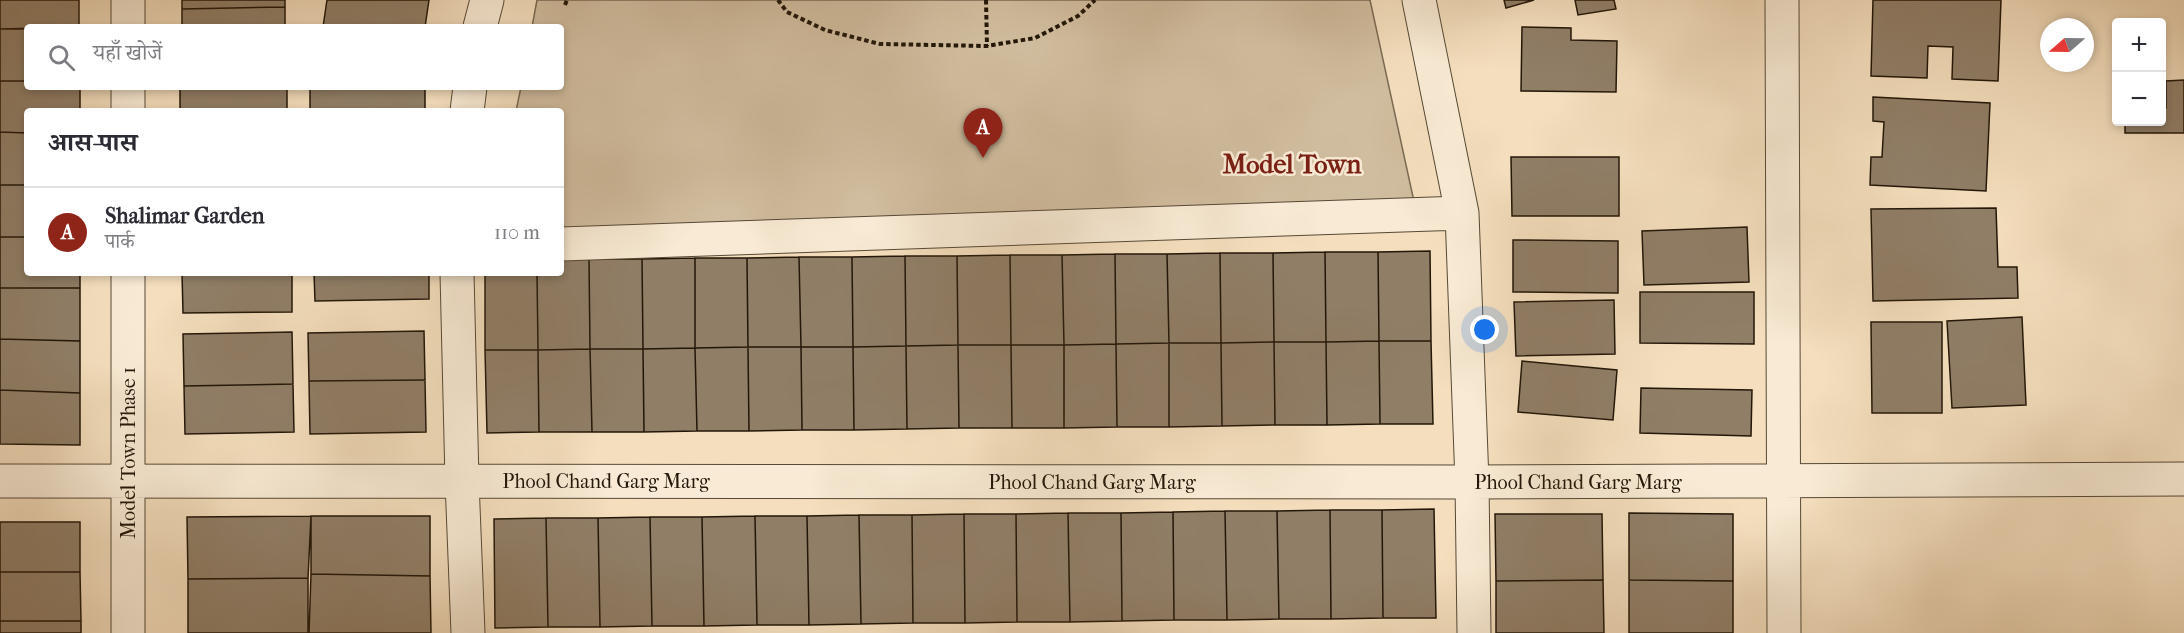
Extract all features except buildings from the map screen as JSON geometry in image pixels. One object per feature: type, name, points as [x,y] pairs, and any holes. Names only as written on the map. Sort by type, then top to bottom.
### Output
[{"type":"street","points":[[128,0],[128,24]]},
{"type":"street","points":[[481,24],[487,0]]},
{"type":"street","points":[[1419,0],[1462,213],[1472,482],[1474,633]]},
{"type":"street","points":[[1782,0],[1784,633]]},
{"type":"street","points":[[128,90],[128,108]]},
{"type":"street","points":[[467,108],[470,90]]},
{"type":"street","points":[[564,244],[1462,213]]},
{"type":"street","name":"Model Town Phase 1","points":[[128,276],[128,633]]},
{"type":"street","points":[[457,276],[468,633]]},
{"type":"street","name":"Phool Chand Garg Marg","points":[[0,481],[1472,482],[2184,478]]},
{"type":"path","points":[[778,0],[787,12],[825,30],[880,44],[987,46],[1035,38],[1078,16],[1095,0]]},
{"type":"path","points":[[986,0],[987,46]]},
{"type":"shaded area","points":[[537,0],[1370,0],[1415,206],[564,239],[564,108],[517,108],[520,90],[564,90],[564,24],[533,24]]},
{"type":"place","name":"Shalimar Garden","points":[[983,158]]},
{"type":"district","name":"Model Town","points":[[1292,164]]}]
